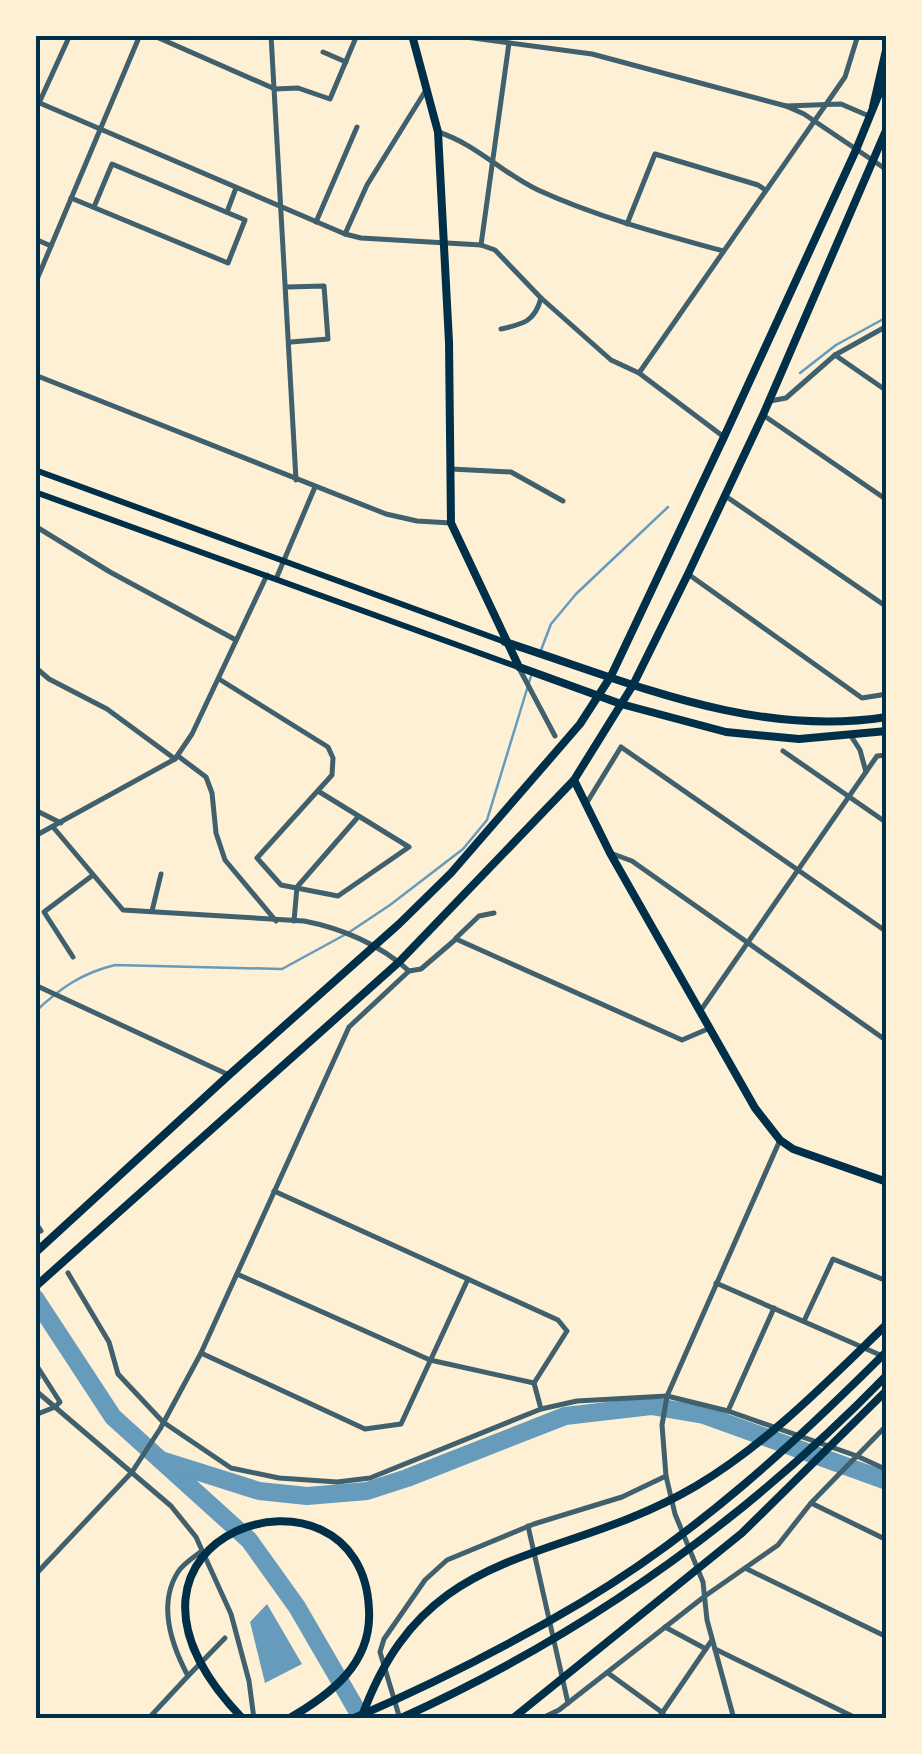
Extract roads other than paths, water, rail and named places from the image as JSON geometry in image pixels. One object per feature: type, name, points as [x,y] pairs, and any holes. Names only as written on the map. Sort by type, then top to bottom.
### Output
[{"type":"main road","points":[[412,35],[438,132],[446,242],[451,522],[519,667]]},
{"type":"main road","points":[[871,112],[887,46]]},
{"type":"main road","points":[[35,1254],[229,1075],[376,947],[484,836],[560,748],[611,676],[856,150],[887,74]]},
{"type":"main road","points":[[35,1288],[399,962],[574,780],[622,704],[688,574],[763,414],[887,128]]},
{"type":"main road","points":[[35,470],[282,563],[681,701],[758,718],[828,723],[887,717]]},
{"type":"main road","points":[[35,492],[622,704],[726,732],[799,739],[887,731]]},
{"type":"main road","points":[[574,780],[610,853],[755,1108],[780,1140],[806,1154],[887,1182]]},
{"type":"main road","points":[[361,1719],[381,1671],[406,1632],[432,1605],[455,1588],[514,1558],[617,1526],[681,1494],[748,1450],[887,1324]]},
{"type":"main road","points":[[352,1719],[455,1672],[583,1602],[692,1526],[768,1464],[887,1354]]},
{"type":"main road","points":[[399,1719],[511,1666],[568,1633],[702,1540],[794,1466],[887,1375]]},
{"type":"main road","points":[[512,1719],[712,1558],[806,1474],[887,1390]]},
{"type":"main road","points":[[243,1719],[199,1666],[187,1627],[189,1588],[205,1555],[230,1532],[249,1524],[284,1520],[321,1531],[340,1544],[362,1575],[370,1608],[368,1631],[349,1672],[321,1699],[288,1719]]},
{"type":"street","points":[[70,35],[37,102],[345,234],[481,244],[495,250],[541,298],[611,360],[639,373],[724,437]]},
{"type":"street","points":[[35,284],[140,35]]},
{"type":"street","points":[[152,35],[274,88],[298,88],[330,99],[357,35]]},
{"type":"street","points":[[271,35],[296,480]]},
{"type":"street","points":[[450,35],[592,54],[786,106],[887,170]]},
{"type":"street","points":[[481,244],[515,35]]},
{"type":"street","points":[[639,373],[764,190],[816,122],[845,77],[858,35]]},
{"type":"street","points":[[323,52],[346,62]]},
{"type":"street","points":[[345,234],[367,186],[426,90]]},
{"type":"street","points":[[786,106],[828,103],[871,112]]},
{"type":"street","points":[[316,222],[357,127]]},
{"type":"street","points":[[438,132],[464,140],[536,189],[626,224],[723,251]]},
{"type":"street","points":[[626,224],[655,154],[764,190]]},
{"type":"street","points":[[71,198],[228,262],[245,220],[112,164],[94,207]]},
{"type":"street","points":[[226,212],[236,188]]},
{"type":"street","points":[[35,239],[51,246]]},
{"type":"street","points":[[287,287],[324,286],[328,339],[291,342]]},
{"type":"street","points":[[502,329],[527,323],[537,314],[541,298]]},
{"type":"street","points":[[768,401],[786,398],[835,355],[887,326]]},
{"type":"street","points":[[835,355],[887,391]]},
{"type":"street","points":[[35,375],[386,514],[417,521],[451,522]]},
{"type":"street","points":[[763,414],[887,500]]},
{"type":"street","points":[[451,469],[511,472],[563,500]]},
{"type":"street","points":[[35,836],[176,758],[236,640],[282,563],[316,487]]},
{"type":"street","points":[[724,494],[887,607]]},
{"type":"street","points":[[35,526],[110,572],[236,640]]},
{"type":"street","points":[[688,574],[862,698],[887,694]]},
{"type":"street","points":[[35,667],[49,679],[107,709],[206,778],[225,860],[276,921]]},
{"type":"street","points":[[519,667],[555,736]]},
{"type":"street","points":[[219,678],[328,748],[333,758],[332,775],[318,790],[257,858],[281,885],[338,896],[410,847],[318,790]]},
{"type":"street","points":[[850,736],[860,750],[866,772]]},
{"type":"street","points":[[586,804],[621,748],[887,932]]},
{"type":"street","points":[[783,751],[887,823]]},
{"type":"street","points":[[701,1010],[877,756],[887,755]]},
{"type":"street","points":[[35,810],[60,823]]},
{"type":"street","points":[[294,921],[297,887],[359,817]]},
{"type":"street","points":[[53,827],[123,910],[326,925],[376,947],[409,971]]},
{"type":"street","points":[[610,853],[632,861],[887,1041]]},
{"type":"street","points":[[152,911],[161,874]]},
{"type":"street","points":[[72,957],[44,912],[93,875]]},
{"type":"street","points":[[35,1575],[133,1470],[162,1426],[201,1353],[350,1027],[409,971],[421,969],[479,916],[494,913]]},
{"type":"street","points":[[456,938],[682,1040],[710,1028]]},
{"type":"street","points":[[35,985],[229,1075]]},
{"type":"street","points":[[734,1719],[712,1640],[703,1582],[675,1514],[666,1476],[662,1425],[666,1399],[780,1140]]},
{"type":"street","points":[[274,1191],[558,1320],[567,1331],[534,1383],[541,1410]]},
{"type":"street","points":[[35,1222],[41,1231]]},
{"type":"street","points":[[804,1322],[832,1259],[887,1281]]},
{"type":"street","points":[[68,1273],[109,1342],[118,1374],[162,1426],[230,1468],[279,1478],[337,1482],[370,1478],[541,1410],[577,1401],[666,1399],[728,1411],[887,1470]]},
{"type":"street","points":[[236,1274],[430,1360],[534,1383]]},
{"type":"street","points":[[201,1353],[366,1429],[401,1424],[468,1278]]},
{"type":"street","points":[[715,1283],[887,1354]]},
{"type":"street","points":[[728,1411],[774,1308]]},
{"type":"street","points":[[35,1363],[60,1397],[56,1407],[35,1415]]},
{"type":"street","points":[[35,1390],[133,1470],[190,1528],[231,1614],[254,1719]]},
{"type":"street","points":[[528,1719],[542,1718],[568,1703],[705,1596],[746,1569],[791,1532],[811,1503],[887,1425]]},
{"type":"street","points":[[399,1719],[380,1652],[384,1639],[425,1580],[447,1560],[528,1526],[622,1498],[666,1476]]},
{"type":"street","points":[[811,1503],[887,1540]]},
{"type":"street","points":[[528,1526],[568,1703]]},
{"type":"street","points":[[188,1676],[170,1634],[170,1588],[179,1569],[202,1550]]},
{"type":"street","points":[[746,1569],[887,1637]]},
{"type":"street","points":[[665,1627],[706,1649]]},
{"type":"street","points":[[148,1719],[224,1638]]},
{"type":"street","points":[[607,1672],[660,1716],[712,1640]]},
{"type":"street","points":[[715,1649],[858,1719]]},
{"type":"water","points":[[267,1604],[302,1664],[265,1683],[250,1622]]},
{"type":"waterway","points":[[800,373],[836,345],[887,317]]},
{"type":"waterway","points":[[541,650],[551,624],[576,594],[668,507]]},
{"type":"waterway","points":[[35,1012],[72,982],[115,965],[282,969],[390,905],[463,849],[487,820],[531,676]]},
{"type":"waterway","points":[[35,1298],[113,1417],[249,1540],[297,1607],[362,1719]]},
{"type":"waterway","points":[[35,1372],[40,1378]]},
{"type":"waterway","points":[[161,1460],[259,1491],[307,1496],[367,1491],[565,1416],[651,1406],[704,1415],[887,1481]]}]
